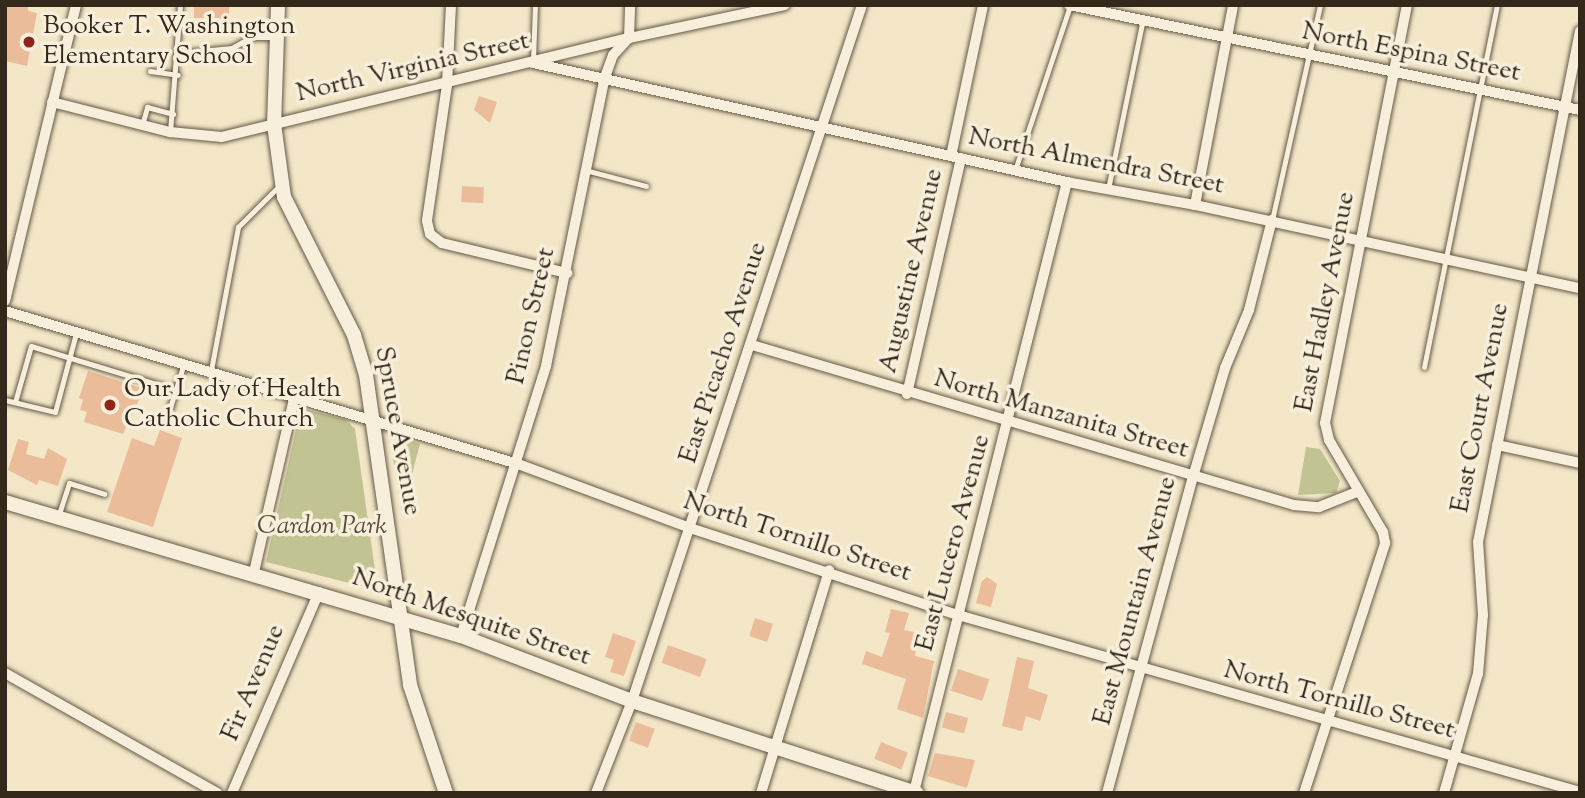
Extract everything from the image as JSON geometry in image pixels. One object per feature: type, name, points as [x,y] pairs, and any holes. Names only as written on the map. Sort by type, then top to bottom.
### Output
[{"type":"street","points":[[5,301],[76,5]]},
{"type":"street","name":"Spruce Avenue","points":[[278,5],[274,124],[282,183],[306,248],[354,335],[372,417],[410,685],[446,793]]},
{"type":"street","points":[[451,5],[447,85],[427,221],[430,234],[442,243],[567,273]]},
{"type":"street","points":[[629,38],[630,5]]},
{"type":"street","name":"North Virginia Street","points":[[52,102],[170,132],[222,137],[447,85],[629,38],[785,5]]},
{"type":"street","name":"East Picacho Avenue","points":[[596,793],[632,701],[862,5]]},
{"type":"street","name":"Augustine Avenue","points":[[907,394],[956,157],[983,5]]},
{"type":"street","points":[[1195,205],[1233,5]]},
{"type":"street","name":"East Hadley Avenue","points":[[1304,793],[1385,543],[1383,532],[1329,440],[1325,423],[1408,5]]},
{"type":"street","name":"North Espina Street","points":[[1069,6],[1142,24],[1580,110]]},
{"type":"street","name":"East Court Avenue","points":[[1444,793],[1482,647],[1478,542],[1580,31]]},
{"type":"street","name":"Pinon Street","points":[[461,636],[518,464],[567,273],[605,77],[613,55],[629,38]]},
{"type":"street","name":"North Almendra Street","points":[[533,63],[1067,182],[1272,220],[1580,288]]},
{"type":"street","name":"East Lucero Avenue","points":[[915,792],[958,615],[1009,424],[1067,182]]},
{"type":"street","name":"East Mountain Avenue","points":[[1107,793],[1193,477],[1225,368],[1249,310],[1272,220]]},
{"type":"street","name":"North Tornillo Street","points":[[5,311],[372,417],[518,464],[690,528],[829,570],[958,615],[1142,670],[1580,792]]},
{"type":"street","name":"North Manzanita Street","points":[[751,345],[1009,424],[1307,508],[1359,491]]},
{"type":"street","points":[[254,572],[295,394]]},
{"type":"street","points":[[1497,445],[1580,463]]},
{"type":"street","name":"North Mesquite Street","points":[[5,502],[254,572],[461,636],[632,701],[776,745],[915,792]]},
{"type":"street","points":[[761,793],[829,570]]},
{"type":"street","name":"Fir Avenue","points":[[232,793],[319,592]]},
{"type":"street","points":[[5,673],[217,793]]},
{"type":"lane","points":[[170,132],[180,53],[180,5]]},
{"type":"lane","points":[[533,63],[535,5]]},
{"type":"lane","points":[[1272,220],[1321,5]]},
{"type":"lane","points":[[1424,367],[1497,5]]},
{"type":"lane","points":[[1015,170],[1069,6]]},
{"type":"lane","points":[[1108,189],[1142,24]]},
{"type":"lane","points":[[180,53],[232,48],[251,37],[276,37]]},
{"type":"lane","points":[[150,71],[178,75]]},
{"type":"lane","points":[[142,125],[147,107],[173,114]]},
{"type":"lane","points":[[585,170],[646,186]]},
{"type":"lane","points":[[211,370],[238,227],[282,183]]},
{"type":"lane","points":[[5,400],[55,412],[77,331]]},
{"type":"lane","points":[[15,402],[31,346],[176,390]]},
{"type":"lane","points":[[167,417],[184,362]]},
{"type":"lane","points":[[58,517],[69,483],[104,494]]},
{"type":"green space","name":"Cardon Park","points":[[301,408],[346,420],[355,429],[375,570],[365,587],[266,562]]},
{"type":"green space","points":[[405,438],[420,444],[402,512],[391,447],[397,439]]},
{"type":"green space","points":[[1306,447],[1320,449],[1340,481],[1336,493],[1298,495]]},
{"type":"building","points":[[5,5],[28,5],[28,11],[37,13],[27,66],[5,61]]},
{"type":"building","points":[[194,5],[229,5],[229,18],[194,18]]},
{"type":"building","points":[[479,96],[497,102],[490,123],[474,110]]},
{"type":"building","points":[[462,186],[484,187],[483,203],[461,202]]},
{"type":"building","name":"Our Lady of Health Catholic Church","points":[[88,371],[144,389],[123,434],[84,422],[87,412],[80,410],[83,400],[79,398]]},
{"type":"building","points":[[160,430],[182,438],[153,527],[107,512],[132,438],[154,446]]},
{"type":"building","points":[[18,439],[29,442],[26,454],[44,459],[48,448],[67,459],[58,486],[39,480],[37,485],[8,470]]},
{"type":"building","points":[[987,577],[997,584],[991,607],[976,603],[982,581]]},
{"type":"building","points":[[891,609],[909,613],[904,630],[919,633],[915,656],[934,661],[923,718],[897,709],[906,679],[862,664],[866,651],[882,657],[890,633],[885,632]]},
{"type":"building","points":[[755,618],[773,624],[767,642],[749,636]]},
{"type":"building","points":[[613,633],[636,641],[624,676],[610,672],[614,660],[605,657]]},
{"type":"building","points":[[668,645],[707,659],[700,677],[662,663]]},
{"type":"building","points":[[1017,657],[1034,661],[1028,688],[1048,695],[1040,721],[1026,716],[1022,731],[1002,726]]},
{"type":"building","points":[[958,669],[989,679],[982,701],[951,691]]},
{"type":"building","points":[[946,712],[968,718],[964,733],[942,727]]},
{"type":"building","points":[[636,722],[655,729],[648,748],[629,741]]},
{"type":"building","points":[[881,742],[908,753],[901,770],[874,759]]},
{"type":"building","points":[[935,753],[975,760],[967,788],[928,776]]},
{"type":"place","name":"Booker T. Washington Elementary School","points":[[29,42]]},
{"type":"place","name":"Our Lady of Health Catholic Church","points":[[110,405]]}]
